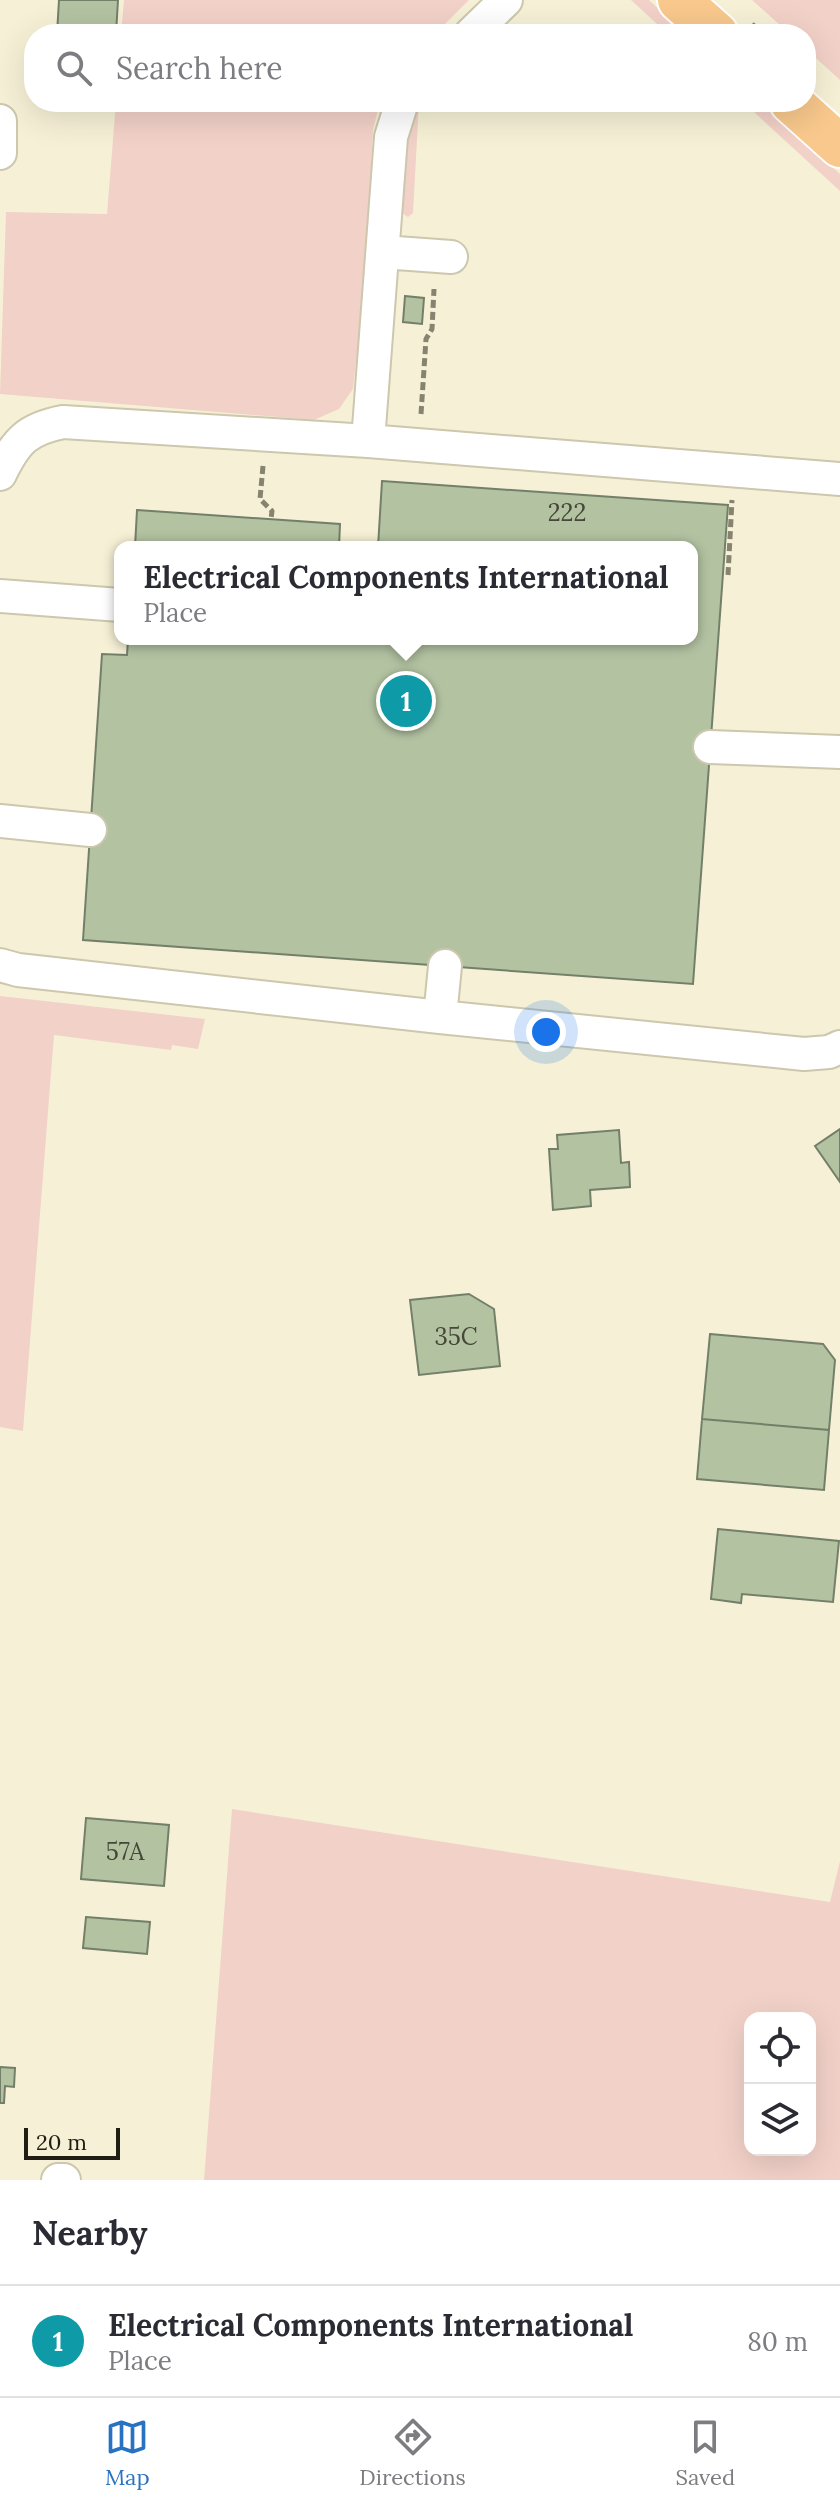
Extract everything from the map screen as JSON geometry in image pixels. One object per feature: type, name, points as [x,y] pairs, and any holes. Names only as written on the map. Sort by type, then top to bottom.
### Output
[{"type":"main road","points":[[679,0],[706,24]]},
{"type":"main road","points":[[802,112],[840,146]]},
{"type":"street","points":[[481,24],[506,0]]},
{"type":"street","points":[[368,441],[391,137],[399,112]]},
{"type":"street","points":[[0,121],[0,153]]},
{"type":"street","points":[[383,243],[452,248],[414,254],[383,243]]},
{"type":"street","points":[[0,474],[19,440],[40,427],[63,422],[368,441],[840,479]]},
{"type":"street","points":[[0,596],[114,605]]},
{"type":"street","points":[[710,747],[840,752]]},
{"type":"street","points":[[0,821],[90,830]]},
{"type":"street","points":[[0,965],[18,970],[440,1017],[804,1054],[829,1052],[840,1047]]},
{"type":"street","points":[[440,1017],[445,966]]},
{"type":"street","points":[[58,2180],[64,2180]]},
{"type":"path","points":[[414,254],[412,288],[448,290]]},
{"type":"path","points":[[419,446],[426,339],[432,329],[434,289]]},
{"type":"shaded area","points":[[124,0],[469,0],[445,24],[122,24]]},
{"type":"shaded area","points":[[631,0],[649,0],[675,24],[657,24]]},
{"type":"shaded area","points":[[752,0],[840,0],[840,80],[816,58],[816,24],[779,24]]},
{"type":"shaded area","points":[[115,112],[378,112],[373,130],[365,278],[353,389],[339,409],[314,420],[0,394],[6,212],[107,214]]},
{"type":"shaded area","points":[[418,112],[413,213],[408,217],[402,213],[405,156],[414,115]]},
{"type":"shaded area","points":[[754,112],[772,112],[840,174],[840,191]]},
{"type":"shaded area","points":[[0,996],[205,1019],[198,1049],[172,1045],[171,1050],[54,1035],[23,1431],[0,1427]]},
{"type":"shaded area","points":[[232,1809],[830,1902],[840,1861],[840,2180],[204,2180]]},
{"type":"building","points":[[59,0],[118,0],[117,24],[58,24]]},
{"type":"building","points":[[405,296],[424,298],[422,324],[403,322]]},
{"type":"building","points":[[382,481],[728,505],[693,984],[83,940],[102,654],[127,655],[128,645],[698,645],[698,541],[378,541]]},
{"type":"building","points":[[137,510],[340,524],[339,541],[135,541]]},
{"type":"building","points":[[840,1129],[840,1182],[815,1146]]},
{"type":"building","points":[[619,1130],[621,1163],[629,1162],[630,1187],[590,1190],[591,1206],[553,1210],[549,1149],[558,1149],[557,1135]]},
{"type":"building","points":[[469,1294],[494,1309],[500,1366],[419,1375],[410,1300]]},
{"type":"building","points":[[710,1334],[823,1344],[835,1360],[829,1430],[702,1419]]},
{"type":"building","points":[[702,1419],[829,1430],[824,1490],[697,1479]]},
{"type":"building","points":[[718,1529],[839,1541],[833,1602],[742,1594],[741,1603],[711,1599]]},
{"type":"building","points":[[86,1818],[169,1825],[164,1886],[81,1879]]},
{"type":"building","points":[[86,1917],[150,1922],[147,1954],[83,1948]]},
{"type":"building","points":[[0,2067],[15,2068],[14,2087],[5,2086],[4,2103],[0,2103]]},
{"type":"place","name":"Electrical Components International","points":[[406,701]]}]
